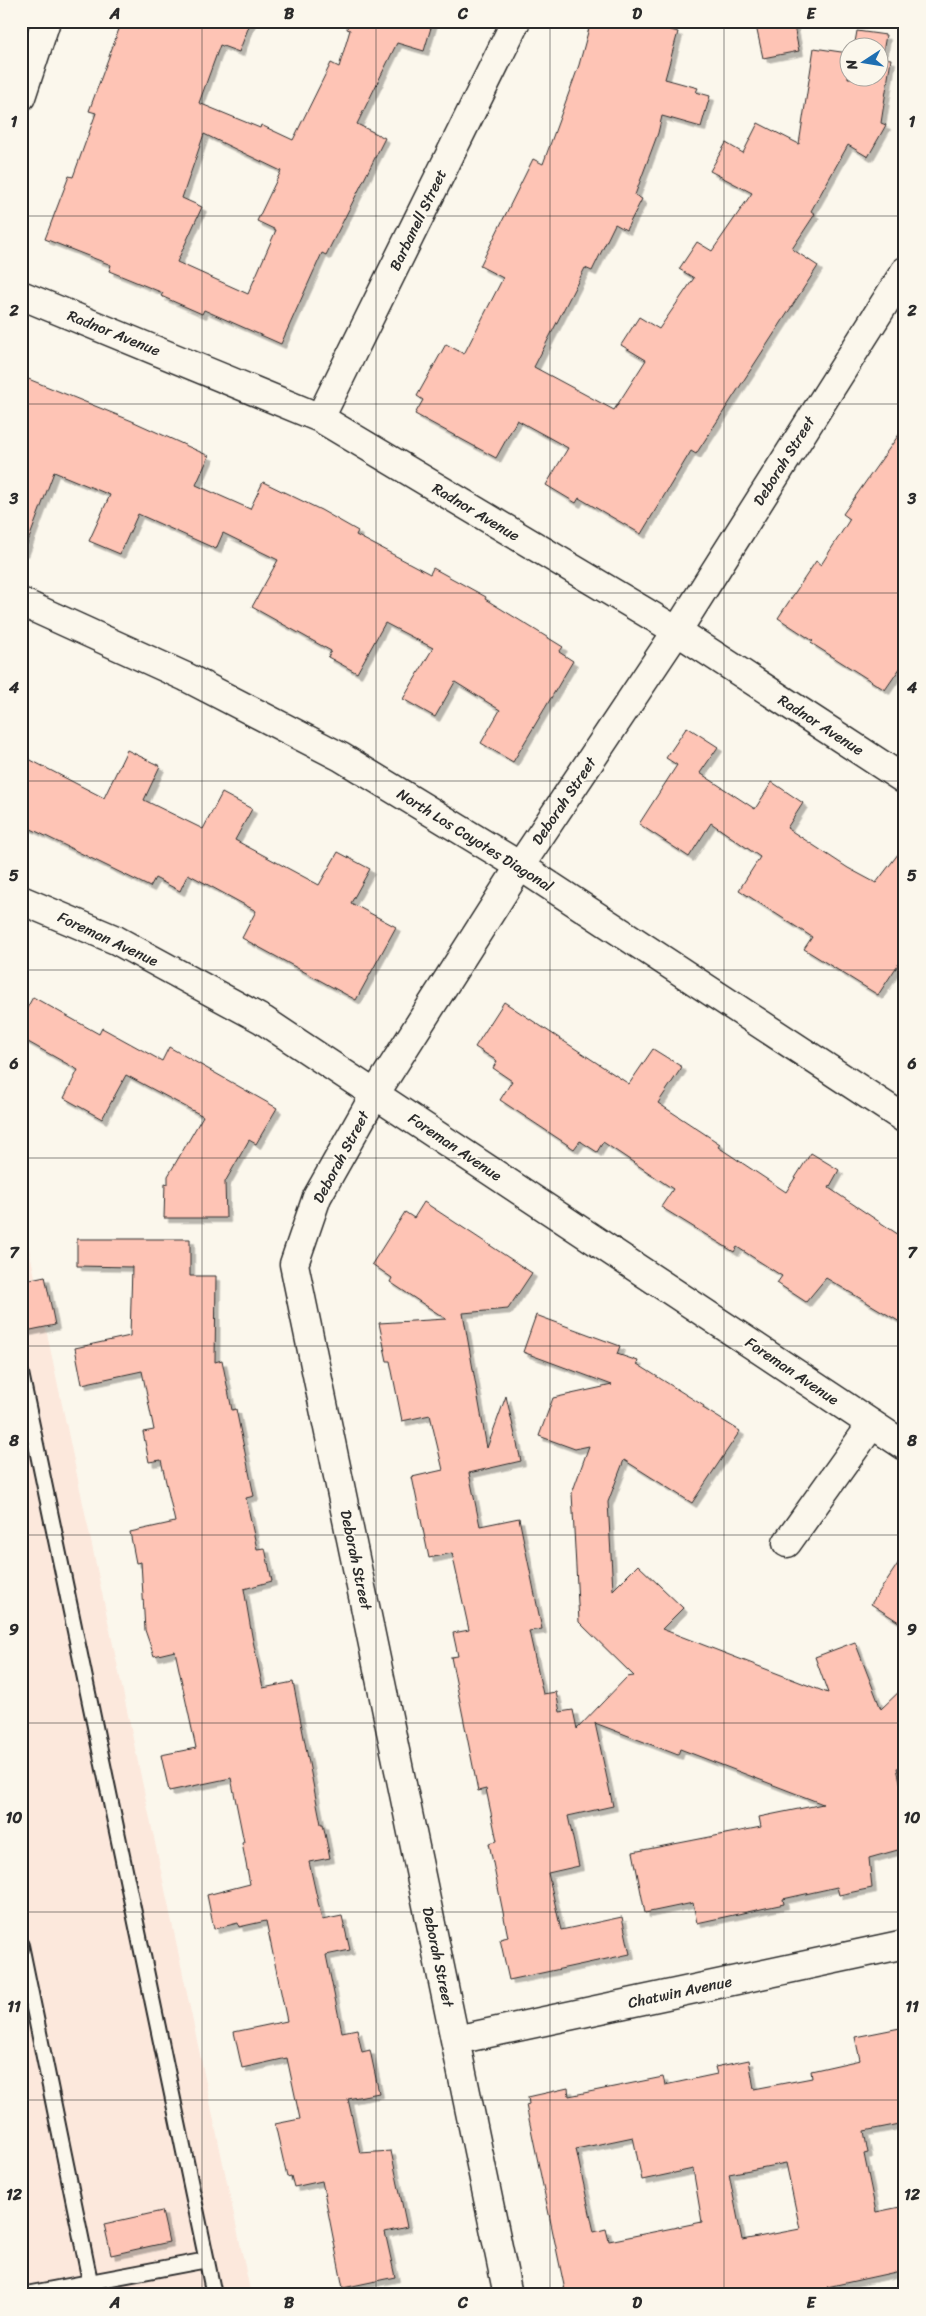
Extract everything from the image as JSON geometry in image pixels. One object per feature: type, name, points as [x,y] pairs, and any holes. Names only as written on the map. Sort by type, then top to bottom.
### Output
[{"type":"street","points":[[21,97],[46,21]]},
{"type":"street","name":"Barbanell Street","points":[[320,418],[516,21]]},
{"type":"street","name":"Deborah Street","points":[[508,2295],[294,1264],[317,1198],[375,1094],[520,866],[676,631],[905,271]]},
{"type":"street","name":"Radnor Avenue","points":[[21,295],[320,418],[676,631],[905,780]]},
{"type":"street","name":"North Los Coyotes Diagonal","points":[[21,602],[186,677],[341,757],[520,866],[905,1119]]},
{"type":"street","name":"Foreman Avenue","points":[[21,900],[116,940],[263,1020],[905,1446]]},
{"type":"street","points":[[787,1543],[872,1424]]},
{"type":"street","name":"Chatwin Avenue","points":[[456,2040],[905,1944]]},
{"type":"lane","points":[[21,1374],[214,2295]]},
{"type":"lane","points":[[21,1946],[90,2281],[82,2295]]},
{"type":"lane","points":[[21,2295],[207,2260]]},
{"type":"shaded area","points":[[21,1211],[251,2295],[21,2295]]},
{"type":"building","points":[[122,21],[251,21],[239,52],[220,45],[199,103],[260,128],[261,125],[293,140],[331,63],[339,67],[350,30],[347,29],[348,21],[433,21],[424,51],[397,43],[357,124],[385,138],[326,255],[322,253],[281,344],[204,310],[202,314],[161,296],[163,293],[109,271],[111,265],[45,239],[69,176],[73,177],[96,113],[89,111]],"holes":[[[204,134],[281,171],[257,221],[276,230],[248,294],[177,262],[202,207],[182,198]]]},
{"type":"building","points":[[591,21],[656,21],[656,26],[678,32],[665,79],[698,88],[696,92],[710,96],[701,127],[662,116],[658,133],[635,195],[642,199],[626,230],[615,224],[592,271],[585,268],[534,367],[614,410],[646,360],[621,345],[639,317],[659,329],[694,278],[679,269],[697,242],[712,251],[752,193],[710,171],[726,143],[743,153],[758,123],[799,144],[814,48],[838,52],[838,88],[886,88],[881,123],[886,125],[868,157],[848,145],[811,211],[815,214],[792,249],[818,266],[696,454],[691,451],[641,534],[579,498],[576,503],[546,485],[568,448],[517,420],[496,458],[415,414],[423,400],[417,396],[446,344],[464,354],[503,278],[480,266],[533,159],[543,164],[579,65]]},
{"type":"building","points":[[780,21],[793,21],[799,51],[763,58],[756,26]]},
{"type":"building","points":[[857,31],[886,35],[885,38],[856,38]]},
{"type":"building","points":[[888,59],[891,59],[888,78]]},
{"type":"building","points":[[21,376],[132,421],[209,456],[196,485],[250,509],[263,482],[321,510],[358,531],[356,535],[430,574],[433,568],[486,597],[485,599],[563,647],[559,652],[573,661],[513,762],[481,743],[500,710],[455,682],[435,717],[403,699],[433,648],[385,623],[357,673],[328,657],[331,651],[252,607],[278,560],[223,533],[216,549],[138,514],[120,554],[89,541],[110,495],[54,472],[24,552],[21,551]]},
{"type":"building","points":[[905,426],[905,661],[885,690],[811,643],[813,641],[778,618],[816,561],[821,565],[850,519],[843,514]]},
{"type":"building","points":[[687,727],[718,747],[700,773],[755,809],[772,782],[803,803],[787,828],[848,868],[876,883],[905,845],[905,954],[878,995],[804,949],[812,937],[739,890],[760,857],[711,823],[689,857],[639,824],[677,765],[666,758]]},
{"type":"building","points":[[127,750],[160,766],[144,800],[203,829],[222,793],[252,809],[235,840],[319,885],[338,852],[370,869],[351,903],[396,927],[356,1000],[242,938],[256,911],[188,874],[180,891],[155,878],[150,887],[21,824],[21,755],[104,798]]},
{"type":"building","points":[[33,997],[99,1034],[102,1028],[162,1061],[169,1047],[277,1108],[256,1144],[249,1140],[225,1182],[226,1218],[164,1218],[165,1183],[168,1184],[168,1176],[203,1116],[126,1075],[102,1119],[64,1098],[78,1070],[21,1038],[21,1019]]},
{"type":"building","points":[[504,1002],[629,1084],[653,1049],[682,1067],[658,1103],[720,1144],[718,1147],[786,1192],[811,1153],[839,1170],[829,1188],[905,1239],[905,1325],[826,1278],[806,1302],[777,1283],[782,1276],[737,1247],[734,1252],[661,1207],[673,1189],[603,1142],[597,1152],[580,1141],[574,1149],[500,1100],[512,1081],[493,1068],[497,1061],[475,1047]]},
{"type":"building","points":[[424,1202],[532,1273],[508,1309],[463,1313],[487,1448],[506,1396],[521,1461],[469,1473],[480,1526],[519,1518],[542,1629],[529,1631],[543,1694],[556,1692],[560,1712],[573,1710],[577,1729],[627,1677],[634,1676],[579,1622],[572,1493],[589,1446],[575,1449],[539,1436],[553,1398],[612,1385],[523,1352],[536,1315],[620,1346],[617,1354],[638,1361],[637,1364],[740,1431],[692,1503],[624,1460],[608,1502],[613,1590],[638,1565],[683,1608],[662,1629],[828,1693],[815,1657],[855,1642],[881,1709],[905,1686],[905,1767],[897,1768],[905,1804],[905,1848],[869,1858],[872,1888],[839,1895],[837,1887],[783,1899],[784,1904],[697,1923],[693,1903],[645,1913],[633,1852],[761,1827],[759,1817],[823,1804],[680,1749],[678,1755],[595,1723],[613,1806],[568,1816],[579,1866],[548,1873],[561,1930],[622,1917],[630,1954],[509,1980],[500,1939],[508,1937],[489,1843],[497,1841],[486,1789],[478,1791],[451,1657],[458,1656],[453,1633],[469,1630],[452,1553],[429,1558],[412,1477],[443,1470],[430,1415],[402,1421],[390,1361],[387,1361],[379,1323],[446,1319],[390,1282],[392,1278],[372,1264],[405,1212],[414,1218]]},
{"type":"building","points":[[77,1239],[190,1239],[190,1276],[216,1276],[215,1362],[222,1360],[232,1410],[236,1409],[254,1496],[246,1498],[257,1549],[265,1548],[272,1581],[244,1589],[252,1636],[263,1688],[293,1682],[321,1824],[323,1824],[330,1858],[309,1862],[322,1920],[342,1916],[350,1950],[326,1955],[342,2032],[357,2029],[362,2052],[370,2050],[379,2093],[348,2099],[360,2153],[391,2151],[407,2227],[385,2232],[395,2277],[343,2288],[322,2181],[294,2187],[291,2176],[287,2177],[275,2124],[300,2119],[287,2058],[242,2068],[234,2032],[287,2021],[266,1921],[239,1927],[238,1923],[214,1929],[207,1895],[250,1884],[242,1843],[244,1842],[231,1778],[169,1791],[161,1755],[196,1748],[175,1651],[154,1656],[145,1630],[141,1562],[136,1563],[130,1532],[175,1522],[161,1460],[149,1462],[143,1432],[154,1430],[142,1371],[82,1384],[75,1348],[130,1336],[132,1267],[77,1266]]},
{"type":"building","points":[[45,1276],[55,1325],[21,1332],[21,1281]]},
{"type":"building","points":[[905,1553],[905,1626],[871,1604]]},
{"type":"building","points":[[905,2027],[905,2123],[864,2131],[868,2153],[864,2154],[876,2212],[905,2206],[905,2270],[827,2287],[829,2295],[566,2295],[526,2105],[529,2104],[528,2097],[568,2088],[569,2096],[663,2077],[665,2085],[717,2074],[715,2067],[749,2060],[754,2089],[812,2078],[811,2071],[860,2060],[855,2037]],"holes":[[[633,2137],[642,2180],[693,2169],[702,2222],[609,2241],[606,2229],[594,2232],[576,2149]],[[786,2163],[800,2229],[742,2240],[729,2174]]]},
{"type":"building","points":[[162,2211],[169,2242],[111,2255],[104,2224]]}]
